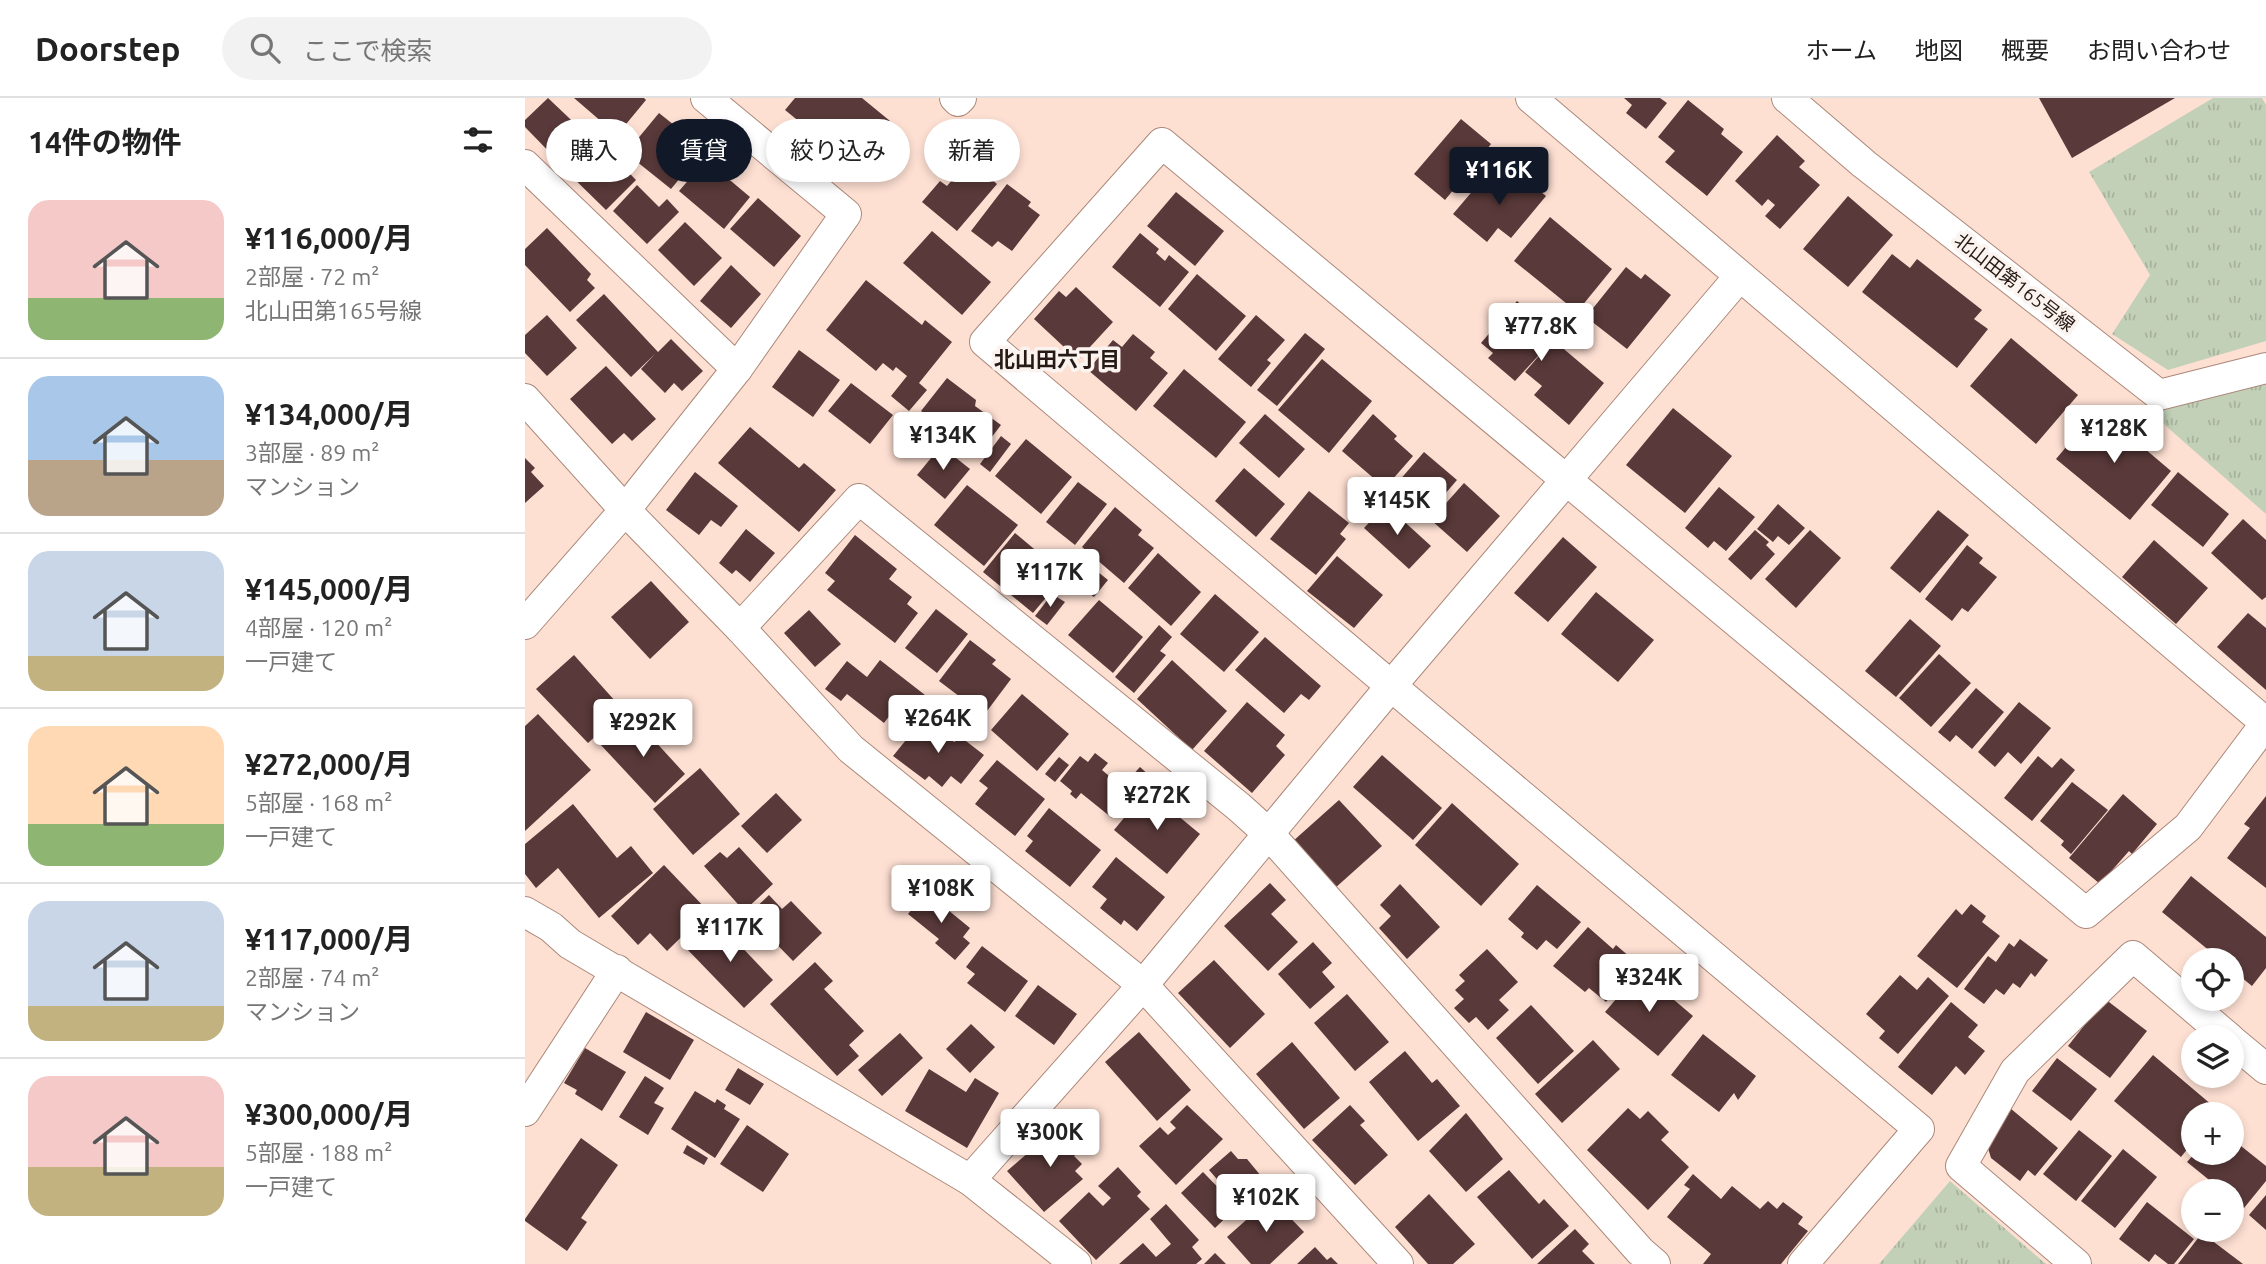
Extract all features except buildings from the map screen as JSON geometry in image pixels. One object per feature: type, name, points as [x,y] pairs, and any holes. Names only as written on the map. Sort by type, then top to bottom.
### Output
[{"type":"street","points":[[525,624],[625,510],[737,369],[846,214],[706,98]]},
{"type":"street","points":[[955,98],[958,101],[961,98]]},
{"type":"street","points":[[1531,98],[2266,723],[2188,827],[2086,913],[1161,143],[985,342],[1919,1129],[1803,1264]]},
{"type":"street","name":"北山田第165号線","points":[[1787,98],[1864,164],[2159,395],[2266,368]]},
{"type":"street","points":[[525,165],[737,369]]},
{"type":"street","points":[[970,1180],[1143,985],[1566,478],[1739,277]]},
{"type":"street","points":[[525,399],[625,510],[740,628],[851,749],[1143,985],[1398,1264]]},
{"type":"street","points":[[740,628],[859,499],[1268,833],[1642,1260]]},
{"type":"street","points":[[525,912],[551,927],[570,944],[970,1180],[1076,1264]]},
{"type":"street","points":[[2076,1264],[1961,1167],[2015,1071],[2133,956],[2214,1025]]},
{"type":"street","points":[[525,1111],[617,970]]},
{"type":"street","points":[[2244,1051],[2266,1069]]},
{"type":"green space","points":[[2213,98],[2262,98],[2266,105],[2266,341],[2168,370],[2112,334],[2150,275],[2089,172]]},
{"type":"green space","points":[[2266,383],[2266,514],[2150,412]]},
{"type":"green space","points":[[1950,1181],[2046,1264],[1879,1264]]},
{"type":"district","name":"北山田六丁目","points":[[1057,359]]}]
